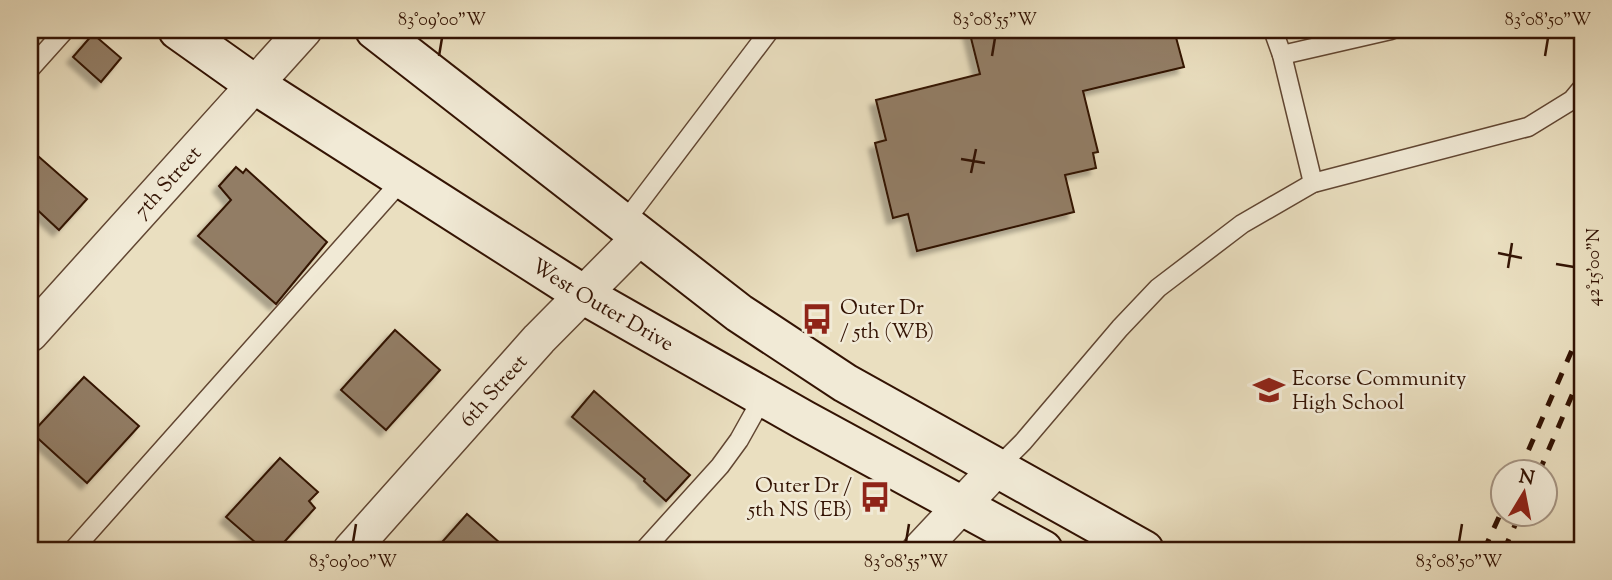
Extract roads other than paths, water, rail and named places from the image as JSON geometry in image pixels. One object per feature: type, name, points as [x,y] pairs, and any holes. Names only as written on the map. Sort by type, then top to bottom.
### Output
[{"type":"main road","name":"West Outer Drive","points":[[178,30],[254,84],[584,295],[763,397],[1043,550]]},
{"type":"main road","points":[[375,30],[739,313],[845,383],[1144,550]]},
{"type":"street","name":"7th Street","points":[[30,334],[303,30]]},
{"type":"street","name":"6th Street","points":[[351,550],[533,346],[584,295],[632,230]]},
{"type":"street","points":[[920,550],[996,469]]},
{"type":"lane","points":[[30,69],[65,30]]},
{"type":"lane","points":[[632,230],[770,30]]},
{"type":"lane","points":[[1273,30],[1282,55],[1313,183]]},
{"type":"lane","points":[[1282,55],[1391,30]]},
{"type":"lane","points":[[996,469],[1023,442],[1120,328],[1158,288],[1242,224],[1313,183],[1528,127],[1572,100],[1582,88]]},
{"type":"lane","points":[[73,550],[403,179]]},
{"type":"lane","points":[[644,550],[720,466],[740,440],[763,397]]},
{"type":"railway","points":[[1525,458],[1582,327]]},
{"type":"railway","points":[[1545,458],[1582,372]]},
{"type":"railway","points":[[1484,550],[1494,528]]},
{"type":"railway","points":[[1504,550],[1514,528]]},
{"type":"place","name":"Outer Dr / 5th (WB)","points":[[817,319]]},
{"type":"place","name":"Ecorse Community High School","points":[[1269,390]]},
{"type":"place","name":"Outer Dr / 5th NS (EB)","points":[[875,497]]}]
